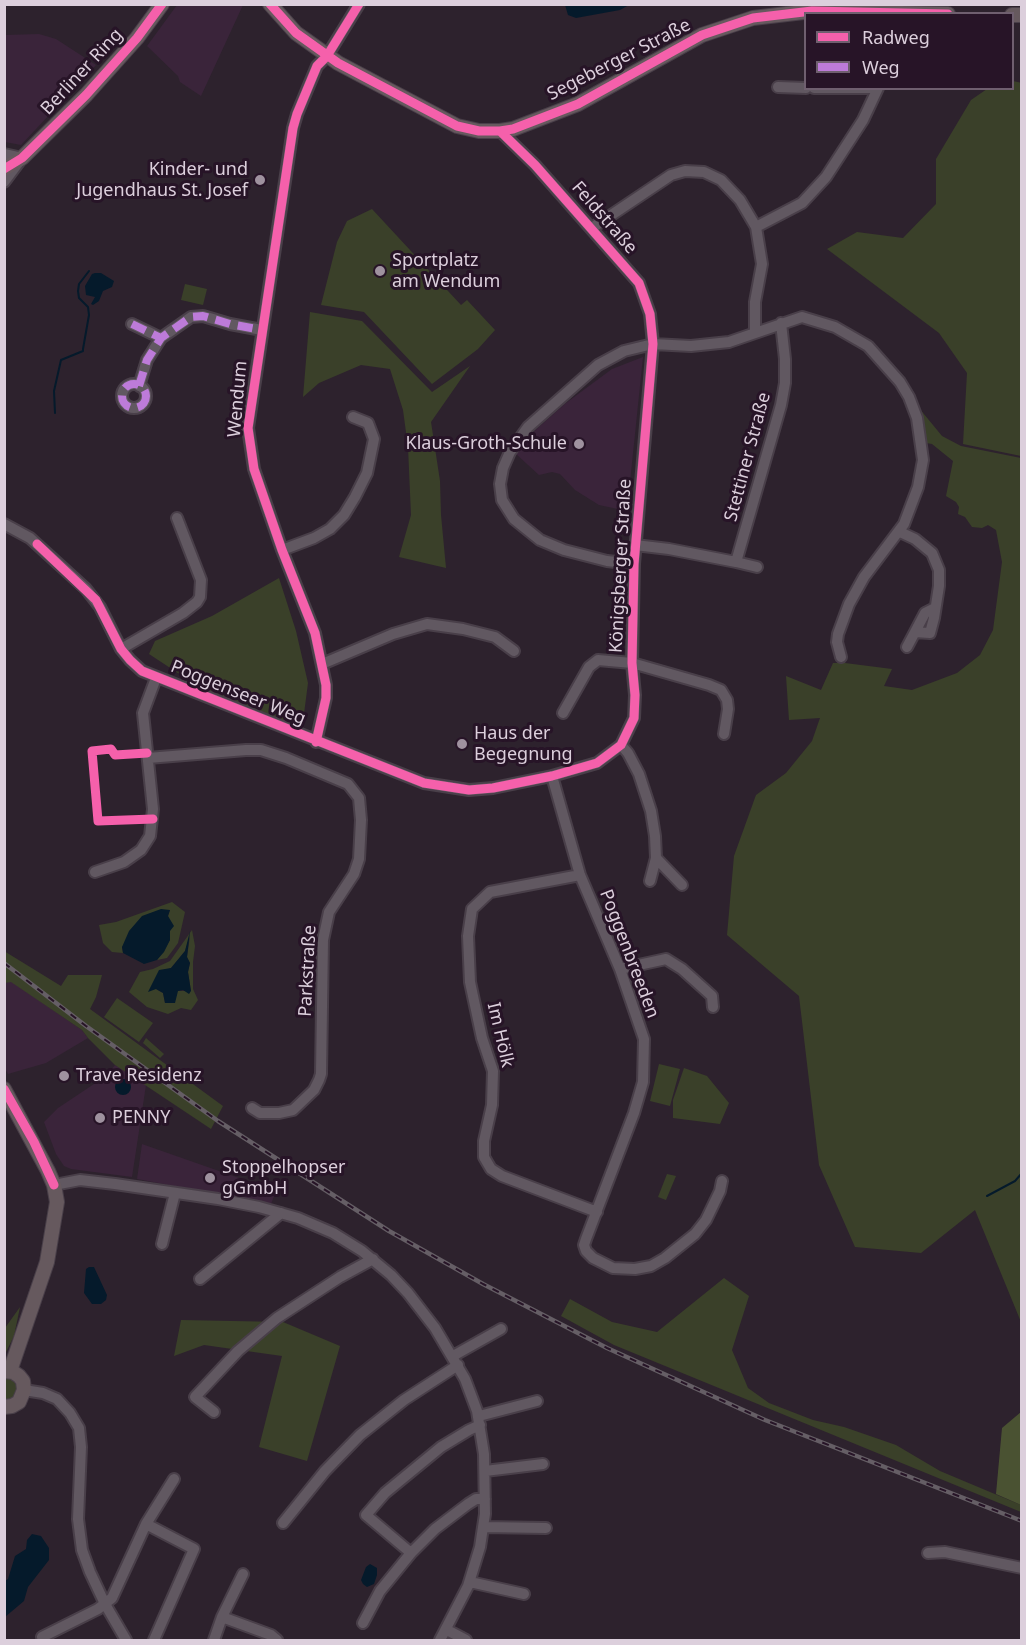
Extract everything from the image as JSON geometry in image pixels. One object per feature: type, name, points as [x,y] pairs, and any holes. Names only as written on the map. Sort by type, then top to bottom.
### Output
[{"type":"main road","name":"Berliner Ring","points":[[4,169],[22,158],[107,72],[162,4]]},
{"type":"main road","name":"Segeberger Straße","points":[[270,4],[296,33],[327,56],[457,126],[479,131],[513,129],[578,104],[702,35],[764,10],[852,12]]},
{"type":"main road","points":[[4,1089],[34,1142],[54,1185],[57,1202],[47,1262],[7,1371],[21,1378],[24,1390],[19,1402],[4,1407]]},
{"type":"street","name":"Wendum","points":[[316,741],[326,698],[322,664],[315,633],[282,550],[254,469],[249,439],[250,412],[293,128],[317,66],[327,56],[359,4]]},
{"type":"street","points":[[778,87],[804,88]]},
{"type":"street","points":[[756,227],[802,203],[826,177],[863,120],[876,90]]},
{"type":"street","name":"Feldstraße","points":[[500,131],[535,165],[639,283],[650,314],[653,344]]},
{"type":"street","points":[[4,154],[22,158]]},
{"type":"street","name":"Berliner Ring","points":[[4,182],[22,158]]},
{"type":"street","points":[[592,228],[671,175],[685,171],[704,172],[722,180],[740,200],[756,227],[762,264],[754,302],[755,333]]},
{"type":"street","points":[[139,386],[147,360],[160,339],[191,317],[203,316],[262,330]]},
{"type":"street","points":[[634,564],[607,561],[564,550],[540,540],[513,519],[502,500],[500,484],[503,468],[510,452],[528,427],[598,365],[624,351],[653,344],[692,346],[729,342],[802,317],[835,327],[868,346],[900,382],[917,418],[923,460],[918,487],[900,532],[864,577],[849,604],[838,634],[837,642],[841,657]]},
{"type":"street","name":"Stettiner Straße","points":[[736,562],[781,405],[785,383],[781,323]]},
{"type":"street","points":[[132,324],[160,339]]},
{"type":"street","name":"Königsberger Straße","points":[[552,776],[597,763],[621,745],[634,718],[635,695],[632,663],[634,564],[653,344]]},
{"type":"street","points":[[282,550],[314,538],[330,529],[344,515],[355,497],[367,473],[374,439],[368,423],[353,417]]},
{"type":"street","points":[[121,649],[183,613],[197,603],[200,597],[201,580],[177,518]]},
{"type":"street","name":"Poggenseer Weg","points":[[4,524],[30,538],[86,589],[96,600],[129,660],[142,671],[156,678],[424,783],[446,788],[486,789],[552,776]]},
{"type":"street","points":[[900,532],[915,539],[932,553],[940,578],[930,633],[915,632],[907,647]]},
{"type":"street","points":[[635,545],[669,549],[757,567]]},
{"type":"street","points":[[322,664],[393,634],[427,624],[463,629],[495,637],[514,651]]},
{"type":"street","points":[[563,713],[589,667],[598,660],[632,663],[709,684],[721,690],[727,700],[724,734]]},
{"type":"street","points":[[95,872],[124,862],[141,850],[150,836],[153,809],[143,713],[156,678]]},
{"type":"street","points":[[621,745],[639,774],[651,811],[656,836],[656,858],[650,881]]},
{"type":"street","name":"Parkstraße","points":[[148,758],[261,750],[348,784],[359,798],[361,813],[359,860],[354,874],[329,912],[323,940],[321,1074],[319,1080],[314,1090],[293,1110],[260,1113],[252,1108]]},
{"type":"street","name":"Poggenbreeden","points":[[552,776],[580,875],[620,969],[644,1039],[643,1082],[634,1113],[584,1245],[593,1258],[613,1268],[624,1270],[651,1266],[666,1258],[694,1234],[706,1220],[720,1191],[722,1181]]},
{"type":"street","points":[[656,858],[682,885]]},
{"type":"street","name":"Im Hölk","points":[[580,875],[490,892],[472,909],[468,936],[470,982],[482,1038],[493,1071],[492,1105],[484,1142],[484,1156],[491,1169],[502,1176],[597,1212]]},
{"type":"street","points":[[620,969],[666,959],[682,969],[712,996],[713,1006]]},
{"type":"street","points":[[54,1185],[75,1180],[95,1181],[281,1213],[323,1228],[373,1259],[416,1302],[456,1361],[469,1386],[479,1421],[485,1471],[480,1547],[470,1582],[440,1641]]},
{"type":"street","points":[[162,1244],[175,1193]]},
{"type":"street","points":[[200,1279],[281,1213]]},
{"type":"street","points":[[214,1412],[195,1397],[238,1350],[277,1318],[340,1277],[373,1259]]},
{"type":"street","points":[[283,1523],[325,1471],[360,1436],[404,1400],[501,1329]]},
{"type":"street","points":[[24,1390],[43,1393],[57,1400],[70,1413],[79,1428],[81,1447],[79,1533],[87,1565],[126,1641]]},
{"type":"street","points":[[411,1553],[366,1515],[385,1493],[479,1421],[537,1401]]},
{"type":"street","points":[[485,1471],[543,1464]]},
{"type":"street","points":[[42,1637],[105,1604],[112,1598],[146,1524],[174,1479]]},
{"type":"street","points":[[363,1623],[380,1591],[411,1553],[435,1529],[468,1504],[476,1499],[485,1498]]},
{"type":"street","points":[[146,1524],[194,1549],[154,1641]]},
{"type":"street","points":[[483,1527],[546,1528]]},
{"type":"street","points":[[928,1553],[945,1552],[1022,1568]]},
{"type":"street","points":[[214,1641],[222,1617],[243,1574]]},
{"type":"street","points":[[470,1582],[524,1594]]},
{"type":"street","points":[[222,1617],[271,1635],[277,1641]]},
{"type":"street","points":[[447,1630],[466,1641]]},
{"type":"shaded area","points":[[177,5],[243,5],[201,96],[180,82],[178,76],[147,46]]},
{"type":"shaded area","points":[[39,34],[56,39],[96,65],[21,145],[5,142],[5,35]]},
{"type":"shaded area","name":"Klaus-Groth-Schule","points":[[643,357],[627,511],[599,505],[575,490],[560,474],[552,472],[539,475],[516,454],[532,433],[566,403],[612,369]]},
{"type":"shaded area","points":[[11,981],[82,1030],[88,1038],[46,1063],[8,1074],[4,1067],[4,983]]},
{"type":"shaded area","points":[[115,1065],[146,1085],[132,1177],[71,1169],[64,1166],[56,1154],[44,1122],[58,1108],[106,1076]]},
{"type":"shaded area","points":[[142,1144],[276,1191],[271,1204],[137,1179]]},
{"type":"green space","points":[[1014,81],[1022,83],[1021,456],[963,444],[967,373],[939,333],[827,249],[857,232],[903,238],[936,204],[936,159],[971,100],[986,90],[1014,90]]},
{"type":"green space","name":"Sportplatz am Wendum","points":[[372,209],[461,305],[467,300],[495,330],[478,349],[432,384],[364,312],[321,305],[337,242],[347,221]]},
{"type":"green space","points":[[185,284],[207,289],[203,305],[181,300]]},
{"type":"green space","points":[[310,312],[362,321],[432,392],[470,366],[431,422],[440,481],[446,568],[399,557],[411,515],[408,447],[403,410],[390,369],[361,365],[319,383],[303,397]]},
{"type":"green space","points":[[919,408],[942,436],[961,446],[1021,458],[1021,1322],[975,1210],[921,1253],[855,1247],[819,1165],[799,996],[727,935],[734,856],[756,795],[786,773],[812,741],[820,718],[789,720],[786,676],[821,690],[833,663],[845,663],[892,669],[884,686],[912,690],[957,673],[980,655],[993,630],[1002,562],[996,530],[988,525],[982,528],[972,527],[965,517],[958,514],[959,507],[956,502],[946,496],[953,461],[932,444],[926,443]]},
{"type":"green space","points":[[279,578],[296,631],[308,683],[302,729],[196,685],[149,654],[155,641],[212,616]]},
{"type":"green space","points":[[172,902],[185,912],[178,943],[167,958],[157,960],[170,940],[168,916],[170,910],[122,947],[123,953],[112,952],[103,943],[99,925],[116,922]]},
{"type":"green space","points":[[192,930],[195,946],[193,989],[198,1000],[191,1010],[181,1008],[168,1014],[147,1007],[129,992],[140,972],[170,961]],"holes":[[[190,936],[187,957],[190,963],[188,972],[191,991],[177,991],[165,1003],[163,993],[156,989],[163,971],[171,968],[185,951]]]},
{"type":"green space","points":[[4,951],[61,986],[68,975],[102,975],[90,1009],[223,1106],[211,1129],[115,1065],[82,1030],[11,982],[5,983]]},
{"type":"green space","points":[[117,998],[153,1023],[139,1042],[104,1017]]},
{"type":"green space","points":[[146,1038],[164,1054],[160,1058],[143,1043]]},
{"type":"green space","points":[[659,1064],[680,1069],[670,1106],[650,1101]]},
{"type":"green space","points":[[684,1068],[707,1076],[729,1103],[720,1124],[673,1118],[673,1100]]},
{"type":"green space","points":[[667,1174],[676,1176],[666,1200],[658,1197]]},
{"type":"green space","points":[[724,1278],[749,1296],[732,1350],[748,1388],[769,1403],[813,1420],[844,1427],[896,1445],[940,1471],[1021,1505],[1021,1512],[614,1345],[561,1316],[570,1299],[612,1322],[657,1332]]},
{"type":"green space","points":[[20,1307],[14,1336],[5,1354],[5,1328]]},
{"type":"green space","points":[[181,1320],[283,1322],[340,1346],[307,1461],[259,1447],[282,1356],[204,1345],[174,1356]]},
{"type":"green space","points":[[5,1375],[16,1379],[19,1396],[5,1403]]},
{"type":"green space","points":[[1021,1412],[1021,1505],[996,1494],[1002,1428]]},
{"type":"water","points":[[565,4],[629,5],[620,10],[576,18],[568,15]]},
{"type":"water","points":[[95,273],[101,273],[114,281],[112,287],[103,291],[99,301],[93,305],[91,304],[95,297],[86,295],[85,286]]},
{"type":"water","points":[[161,909],[170,910],[168,916],[174,926],[170,931],[170,940],[164,952],[157,960],[144,964],[123,953],[122,947],[129,931],[142,916]]},
{"type":"water","points":[[190,931],[187,957],[190,963],[188,972],[191,991],[189,994],[183,990],[178,991],[175,1003],[165,1003],[163,993],[156,989],[148,992],[159,970],[171,968],[185,951]]},
{"type":"water","points":[[120,1079],[126,1079],[131,1087],[129,1093],[120,1095],[115,1090],[115,1084]]},
{"type":"water","points":[[94,1267],[107,1295],[106,1300],[101,1304],[92,1304],[84,1293],[86,1269]]},
{"type":"water","points":[[32,1534],[41,1536],[49,1548],[49,1560],[28,1587],[24,1601],[5,1617],[5,1581],[8,1579],[15,1556],[26,1549],[27,1540]]},
{"type":"water","points":[[370,1564],[377,1568],[377,1575],[374,1584],[367,1587],[361,1580],[366,1567]]},
{"type":"waterway","points":[[55,413],[54,391],[61,360],[83,351],[89,315],[88,307],[79,298],[78,291],[79,284],[89,271]]},
{"type":"waterway","points":[[987,1196],[1015,1181],[1022,1173]]},
{"type":"railway","points":[[4,963],[86,1026],[218,1121],[389,1231],[483,1284],[607,1348],[765,1420],[1022,1521]]},
{"type":"marked path","points":[[139,386],[147,360],[161,338],[191,317],[203,316],[262,330]]},
{"type":"marked path","points":[[132,324],[161,338]]},
{"type":"marked path","points":[[134,384],[142,388],[146,396],[142,404],[134,408],[126,404],[122,396],[126,388],[134,384]]},
{"type":"cycle path","points":[[4,169],[22,158],[86,95],[137,38],[162,4]]},
{"type":"cycle path","points":[[270,4],[296,33],[338,63],[457,126],[479,131],[513,129],[578,104],[702,35],[753,18],[812,11],[857,12]]},
{"type":"cycle path","points":[[316,742],[326,698],[326,685],[315,633],[282,550],[254,469],[248,428],[293,128],[317,66],[327,56],[359,4]]},
{"type":"cycle path","points":[[37,544],[96,600],[121,649],[142,671],[424,783],[469,790],[493,788],[552,776],[597,763],[621,745],[634,718],[635,695],[632,663],[634,564],[653,344],[650,314],[639,283],[535,165],[500,131]]},
{"type":"cycle path","points":[[147,753],[115,755],[111,749],[92,751],[98,821],[153,819]]},
{"type":"cycle path","points":[[4,1089],[34,1142],[54,1185]]},
{"type":"place","name":"Kinder- und Jugendhaus St. Josef","points":[[260,180]]},
{"type":"place","name":"Sportplatz am Wendum","points":[[380,271]]},
{"type":"place","name":"Klaus-Groth-Schule","points":[[579,444]]},
{"type":"place","name":"Haus der Begegnung","points":[[462,744]]},
{"type":"place","name":"Trave Residenz","points":[[64,1076]]},
{"type":"place","name":"PENNY","points":[[100,1118]]},
{"type":"place","name":"Stoppelhopser gGmbH","points":[[210,1178]]}]
